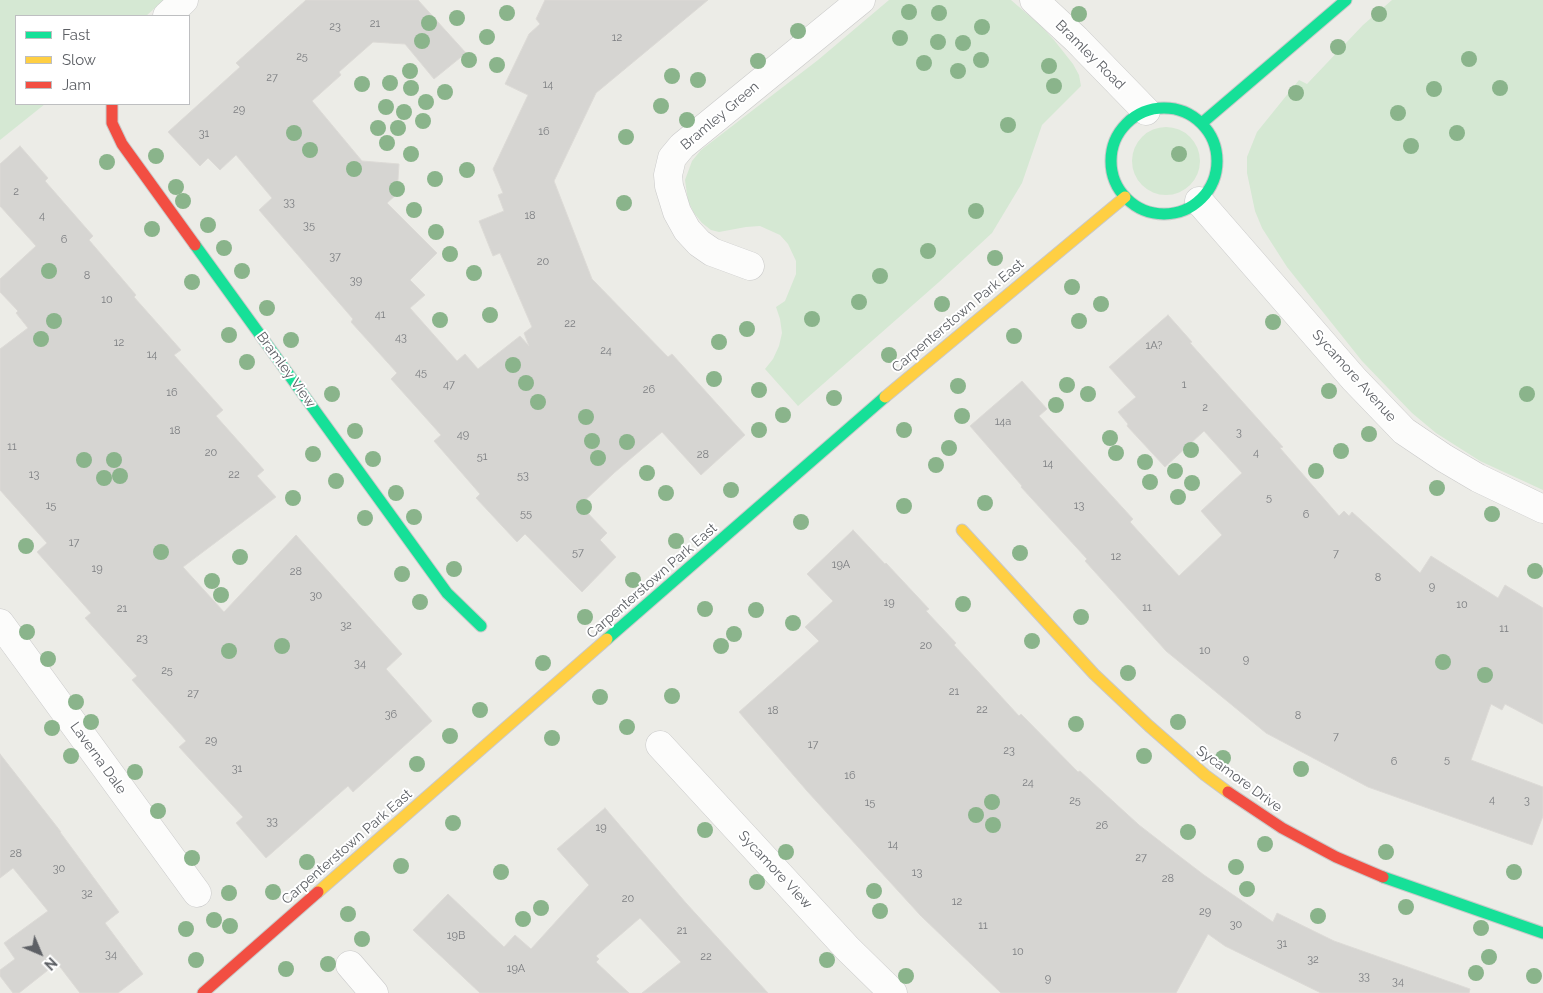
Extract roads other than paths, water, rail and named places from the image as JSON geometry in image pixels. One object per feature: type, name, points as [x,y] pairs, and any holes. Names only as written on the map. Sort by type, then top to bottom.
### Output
[{"type":"street","points":[[168,15],[184,0]]},
{"type":"street","name":"Bramley Green","points":[[750,266],[712,252],[699,243],[686,230],[677,212],[669,186],[668,175],[672,158],[689,140],[861,0]]},
{"type":"street","name":"Bramley Road","points":[[1034,0],[1076,39],[1146,111]]},
{"type":"street","points":[[1202,123],[1346,0]]},
{"type":"street","name":"Bramley View","points":[[112,105],[112,123],[122,144],[447,593],[481,626]]},
{"type":"street","points":[[1160,108],[1176,109],[1190,114],[1202,123],[1212,137],[1217,154],[1216,172],[1210,188],[1199,201],[1186,210],[1169,214],[1153,213],[1137,207],[1125,197],[1115,183],[1111,166],[1112,148],[1119,133],[1131,120],[1146,111],[1160,108]]},
{"type":"street","name":"Carpenterstown Park East","points":[[203,993],[862,417],[1125,197]]},
{"type":"street","name":"Sycamore Avenue","points":[[1199,201],[1354,379],[1404,431],[1444,458],[1487,483],[1543,509]]},
{"type":"street","name":"Sycamore Drive","points":[[962,530],[1094,674],[1148,726],[1205,775],[1242,802],[1282,828],[1336,857],[1389,879],[1543,933]]},
{"type":"street","name":"Laverna Dale","points":[[0,623],[197,893]]},
{"type":"street","name":"Sycamore View","points":[[660,744],[847,948],[893,993]]},
{"type":"street","points":[[350,965],[374,993]]}]
